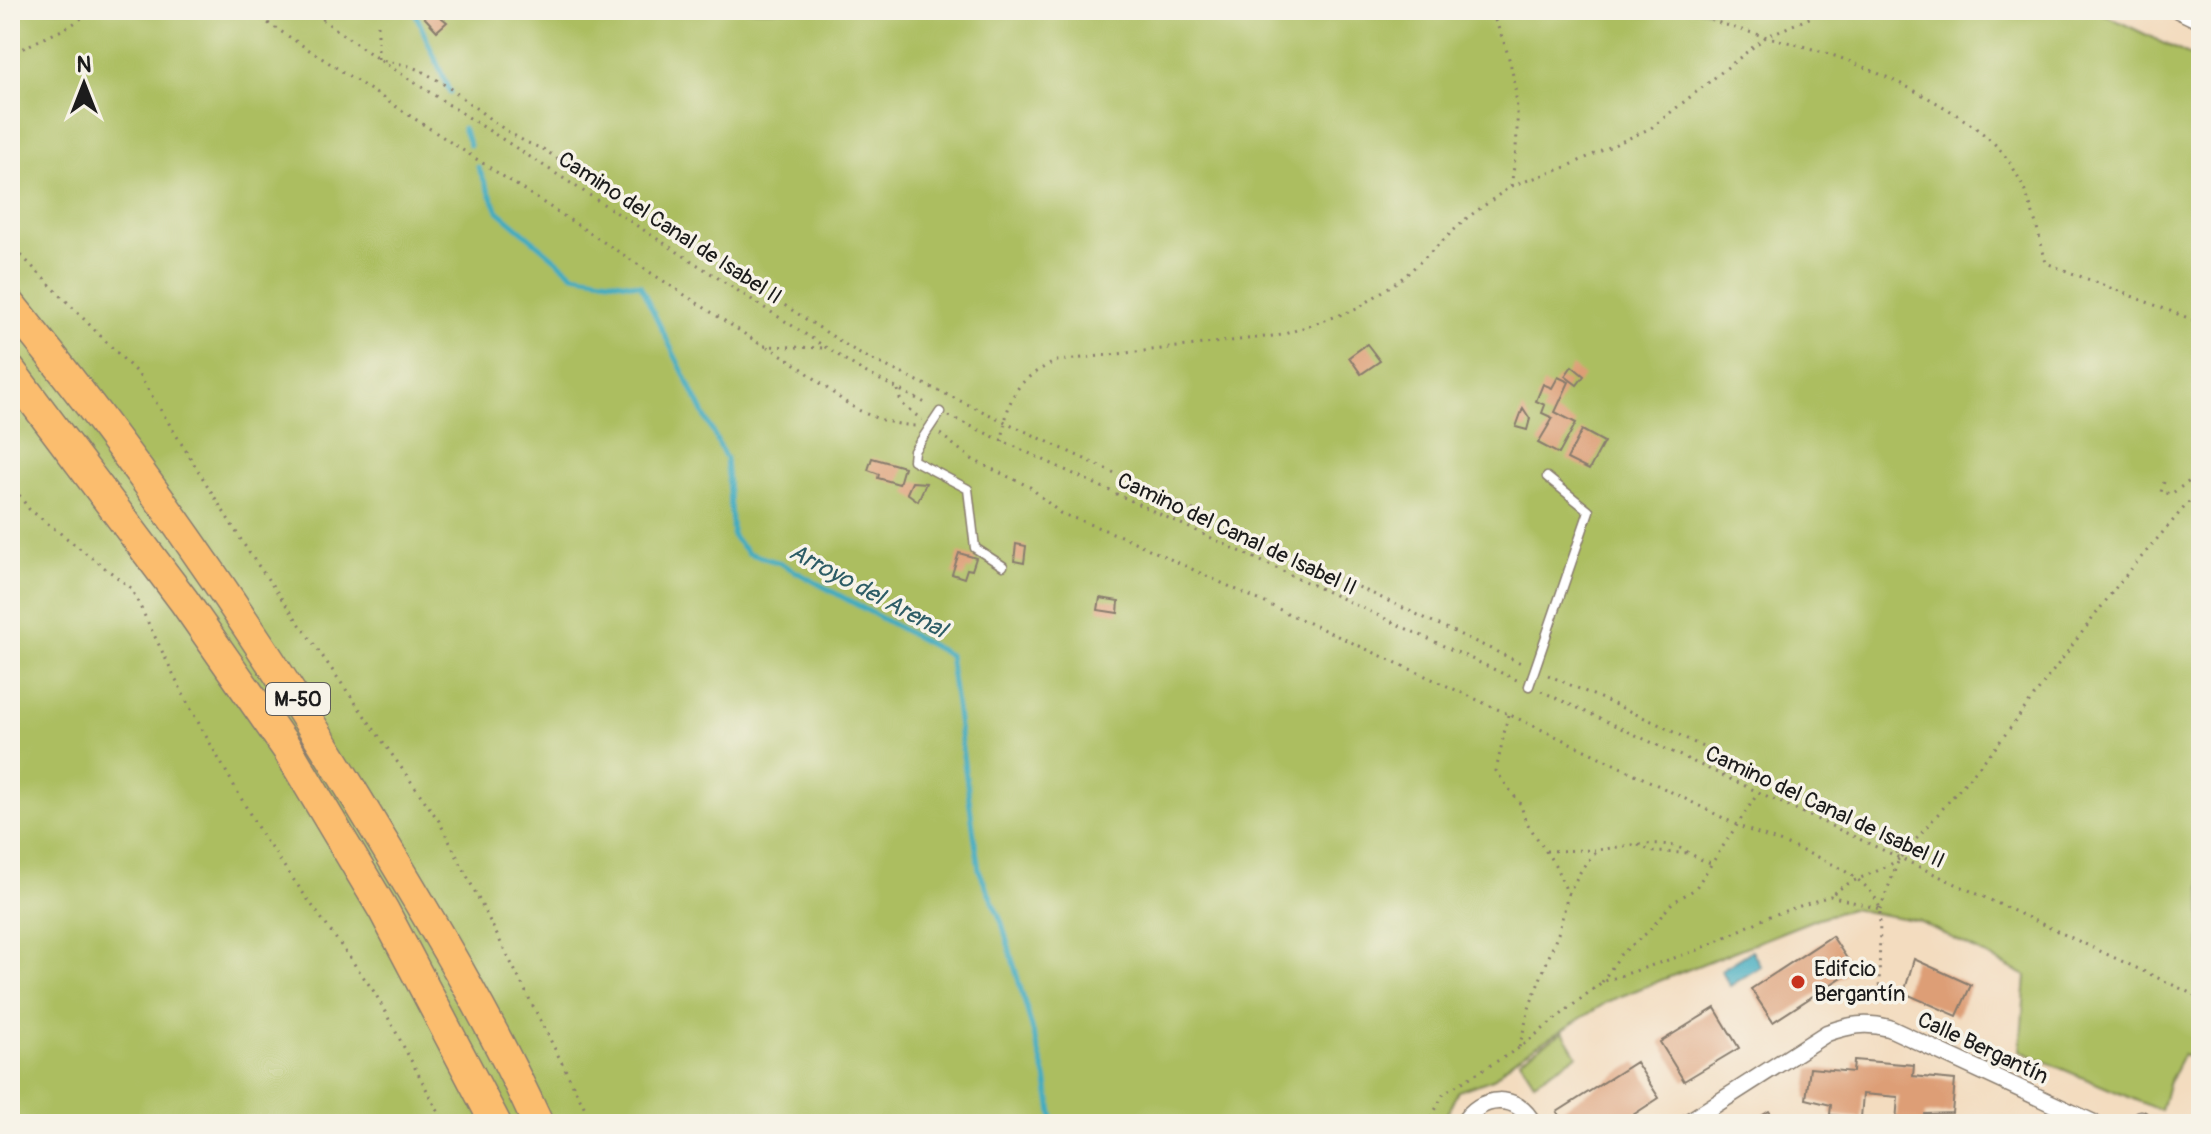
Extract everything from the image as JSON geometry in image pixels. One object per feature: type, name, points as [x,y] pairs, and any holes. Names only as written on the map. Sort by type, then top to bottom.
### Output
[{"type":"highway","name":"M-50","points":[[10,304],[76,385],[298,700],[416,898],[521,1086],[538,1124]]},
{"type":"highway","name":"M-50","points":[[10,370],[175,589],[288,750],[384,911],[496,1124]]},
{"type":"highway","points":[[440,1018],[454,1068],[480,1124]]},
{"type":"street","points":[[2178,10],[2201,21]]},
{"type":"street","name":"Calle Bergantín","points":[[1685,1124],[1827,1033],[1848,1025],[1872,1024],[1889,1028],[2096,1124]]},
{"type":"street","points":[[1463,1124],[1471,1111],[1496,1100],[1520,1107],[1533,1124]]},
{"type":"lane","points":[[940,412],[913,460],[968,489],[975,548],[1003,566]]},
{"type":"lane","points":[[1529,686],[1589,511],[1547,477]]},
{"type":"path","points":[[10,58],[20,49],[63,30],[90,10]]},
{"type":"path","points":[[248,10],[763,346],[786,357],[856,411],[897,424],[931,427]]},
{"type":"path","name":"Camino del Canal de Isabel II","points":[[309,10],[378,59],[827,348],[940,412],[2201,998]]},
{"type":"path","points":[[1490,10],[1509,46],[1515,75],[1517,151],[1511,186]]},
{"type":"path","points":[[1689,10],[1719,25],[1832,54],[1954,111],[2005,155],[2032,210],[2046,263],[2201,323]]},
{"type":"path","points":[[1002,442],[1009,399],[1029,374],[1057,361],[1282,335],[1357,309],[1405,276],[1467,218],[1511,186],[1564,168],[1651,128],[1767,36],[1828,10]]},
{"type":"path","points":[[378,25],[378,59],[411,66],[476,107],[519,141],[543,149],[860,354],[1656,723],[1893,845],[1899,859],[1880,909]]},
{"type":"path","points":[[10,244],[139,375],[248,551],[439,821],[593,1124]]},
{"type":"path","points":[[763,346],[827,348]]},
{"type":"path","points":[[898,388],[901,403],[973,460],[1030,487],[1060,513],[1126,538],[1735,824],[1859,878],[1877,898],[1880,909],[1879,1008]]},
{"type":"path","points":[[2164,482],[2161,492],[2171,494],[2201,473]]},
{"type":"path","points":[[10,482],[29,509],[131,588],[189,706],[263,837],[375,993],[445,1124]]},
{"type":"path","points":[[1602,982],[1698,950],[1770,916],[1830,896],[1848,880],[1881,872],[1899,859],[1995,748],[2120,582],[2201,488]]},
{"type":"path","points":[[1508,715],[1496,771],[1546,851],[1568,894]]},
{"type":"path","points":[[1428,1124],[1444,1093],[1519,1048],[1602,982],[1621,954],[1648,932],[1672,903],[1695,889],[1758,793]]},
{"type":"path","points":[[1638,845],[1654,852],[1691,853]]},
{"type":"path","points":[[1546,851],[1673,846],[1714,863]]},
{"type":"path","points":[[1519,1048],[1533,996],[1559,931],[1568,894],[1597,850]]},
{"type":"path","points":[[1830,896],[1880,909]]},
{"type":"green space","points":[[10,10],[2095,10],[2201,61],[2201,1062],[2183,1055],[2168,1084],[2161,1111],[2020,1051],[2026,976],[1919,921],[1851,909],[1818,918],[1609,1001],[1512,1061],[1493,1079],[1458,1091],[1448,1112],[1436,1124],[10,1124]]},
{"type":"green space","points":[[1563,1032],[1577,1055],[1534,1082],[1520,1060]]},
{"type":"water","points":[[1752,951],[1761,966],[1730,986],[1721,970]]},
{"type":"building","points":[[432,10],[447,22],[437,31],[424,17]]},
{"type":"building","points":[[1367,344],[1380,361],[1361,374],[1349,357]]},
{"type":"building","points":[[1572,366],[1584,376],[1577,385],[1565,376]]},
{"type":"building","points":[[1558,377],[1569,382],[1555,412],[1576,423],[1559,454],[1538,443],[1553,418],[1542,413],[1545,405],[1536,401],[1543,384],[1552,388]]},
{"type":"building","points":[[1523,408],[1530,419],[1527,430],[1516,427]]},
{"type":"building","points":[[1582,430],[1604,442],[1589,470],[1567,459]]},
{"type":"building","points":[[872,458],[904,467],[899,484],[878,478],[879,474],[868,470]]},
{"type":"building","points":[[912,482],[926,483],[918,501],[907,493]]},
{"type":"building","points":[[1016,544],[1026,546],[1024,563],[1014,561]]},
{"type":"building","points":[[959,553],[976,558],[972,570],[967,569],[964,578],[952,574]]},
{"type":"building","points":[[1100,598],[1119,601],[1118,613],[1098,610]]},
{"type":"building","name":"Edifcio Bergantín","points":[[1832,936],[1848,960],[1843,964],[1847,970],[1845,975],[1773,1022],[1751,989]]},
{"type":"building","points":[[1914,959],[1971,985],[1957,1016],[1904,993]]},
{"type":"building","points":[[1715,1008],[1739,1048],[1684,1081],[1660,1042]]},
{"type":"building","points":[[1854,1060],[1914,1065],[1913,1076],[1955,1080],[1952,1113],[1925,1114],[1924,1124],[1896,1122],[1898,1097],[1863,1094],[1861,1118],[1830,1115],[1831,1105],[1806,1099],[1810,1068],[1853,1072]]},
{"type":"building","points":[[1636,1062],[1659,1098],[1619,1124],[1565,1124],[1557,1112]]},
{"type":"building","points":[[1769,1111],[1778,1124],[1749,1124]]},
{"type":"waterway","name":"Arroyo del Arenal","points":[[414,10],[450,93]]},
{"type":"waterway","name":"Arroyo del Arenal","points":[[463,128],[470,145]]},
{"type":"waterway","name":"Arroyo del Arenal","points":[[478,167],[498,211],[573,274],[640,285],[726,459],[733,537],[748,553],[780,563],[949,655],[979,870],[1002,923],[1046,1077],[1054,1124]]},
{"type":"place","name":"Edifcio Bergantín","points":[[1798,982]]}]
